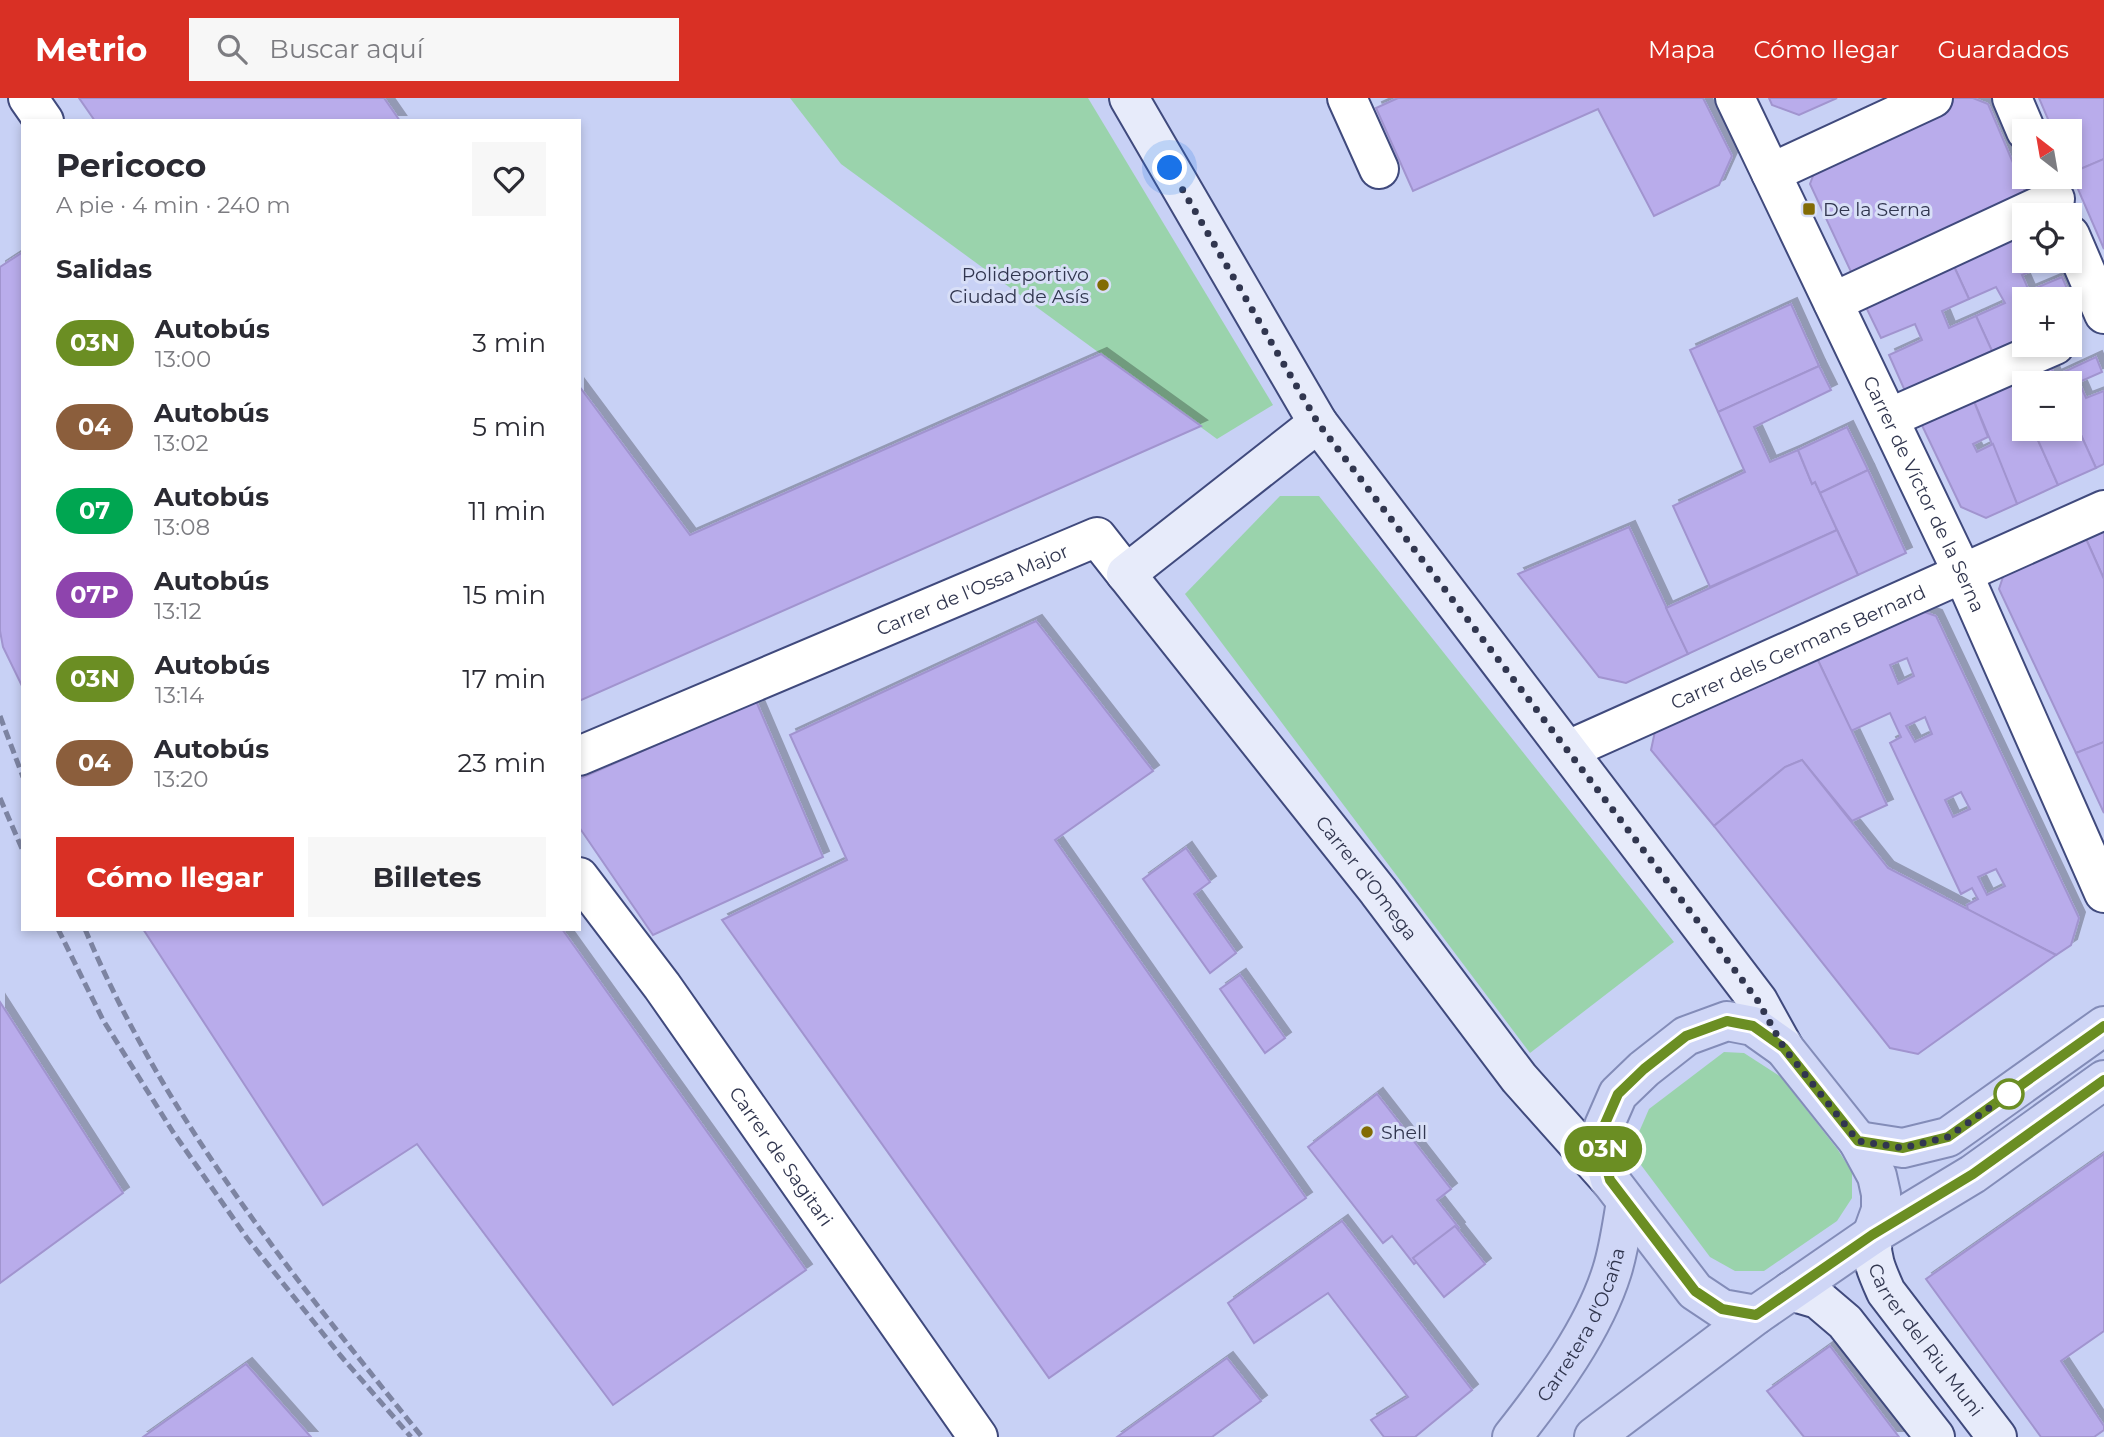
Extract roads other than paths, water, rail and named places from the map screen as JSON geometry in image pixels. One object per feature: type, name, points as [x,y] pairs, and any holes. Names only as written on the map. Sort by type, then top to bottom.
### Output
[{"type":"main road","name":"Carrer d'Omega","points":[[1756,1315],[1722,1309],[1695,1291],[1618,1191],[1602,1151],[1604,1126],[1618,1094],[1659,1056],[1686,1036],[1727,1021],[1753,1026],[1784,1048],[1858,1141],[1877,1177],[1881,1210],[1872,1235]]},
{"type":"main road","points":[[1858,1141],[1903,1148],[1948,1137],[2104,1026]]},
{"type":"main road","points":[[1594,1437],[1790,1291],[1872,1235],[1973,1174],[2104,1080]]},
{"type":"main road","name":"Carretera d'Ocaña","points":[[1513,1437],[1572,1355],[1594,1314],[1612,1271],[1618,1191]]},
{"type":"street","points":[[28,98],[43,119]]},
{"type":"street","name":"Carrer d'Omega","points":[[1129,98],[1318,423],[1758,1001],[1784,1048]]},
{"type":"street","points":[[1347,98],[1380,169]]},
{"type":"street","name":"Carrer de Víctor de la Serna","points":[[1735,98],[1963,573],[2104,893]]},
{"type":"street","points":[[1771,173],[1933,98]]},
{"type":"street","points":[[2012,98],[2021,119]]},
{"type":"street","points":[[1833,302],[2054,197]]},
{"type":"street","points":[[2082,263],[2104,314]]},
{"type":"street","points":[[2082,333],[2104,323]]},
{"type":"street","points":[[1889,418],[2028,357]]},
{"type":"street","points":[[1126,574],[1318,423]]},
{"type":"street","name":"Carrer dels Germans Bernard","points":[[1568,750],[2104,510]]},
{"type":"street","name":"Carrer de l'Ossa Major","points":[[581,755],[1097,537],[1126,574]]},
{"type":"street","name":"Carrer d'Omega","points":[[1126,574],[1378,891],[1519,1077],[1618,1191]]},
{"type":"street","name":"Carrer de Sagitari","points":[[581,880],[662,986],[978,1437]]},
{"type":"street","name":"Carrer del Riu Muni","points":[[1872,1235],[1871,1251],[1875,1269],[1886,1292],[1997,1437]]},
{"type":"street","points":[[1790,1291],[1818,1299],[1845,1322],[1935,1437]]},
{"type":"railway","points":[[0,716],[21,772]]},
{"type":"railway","points":[[0,798],[21,846]]},
{"type":"railway","points":[[59,931],[103,1020],[173,1132],[247,1238],[340,1355],[411,1437]]},
{"type":"railway","points":[[86,931],[117,999],[153,1066],[193,1131],[280,1257],[422,1437]]},
{"type":"place","name":"De la Serna","points":[[1809,209]]},
{"type":"place","name":"Polideportivo Ciudad de Asís","points":[[1103,285]]},
{"type":"place","name":"Shell","points":[[1367,1132]]}]
